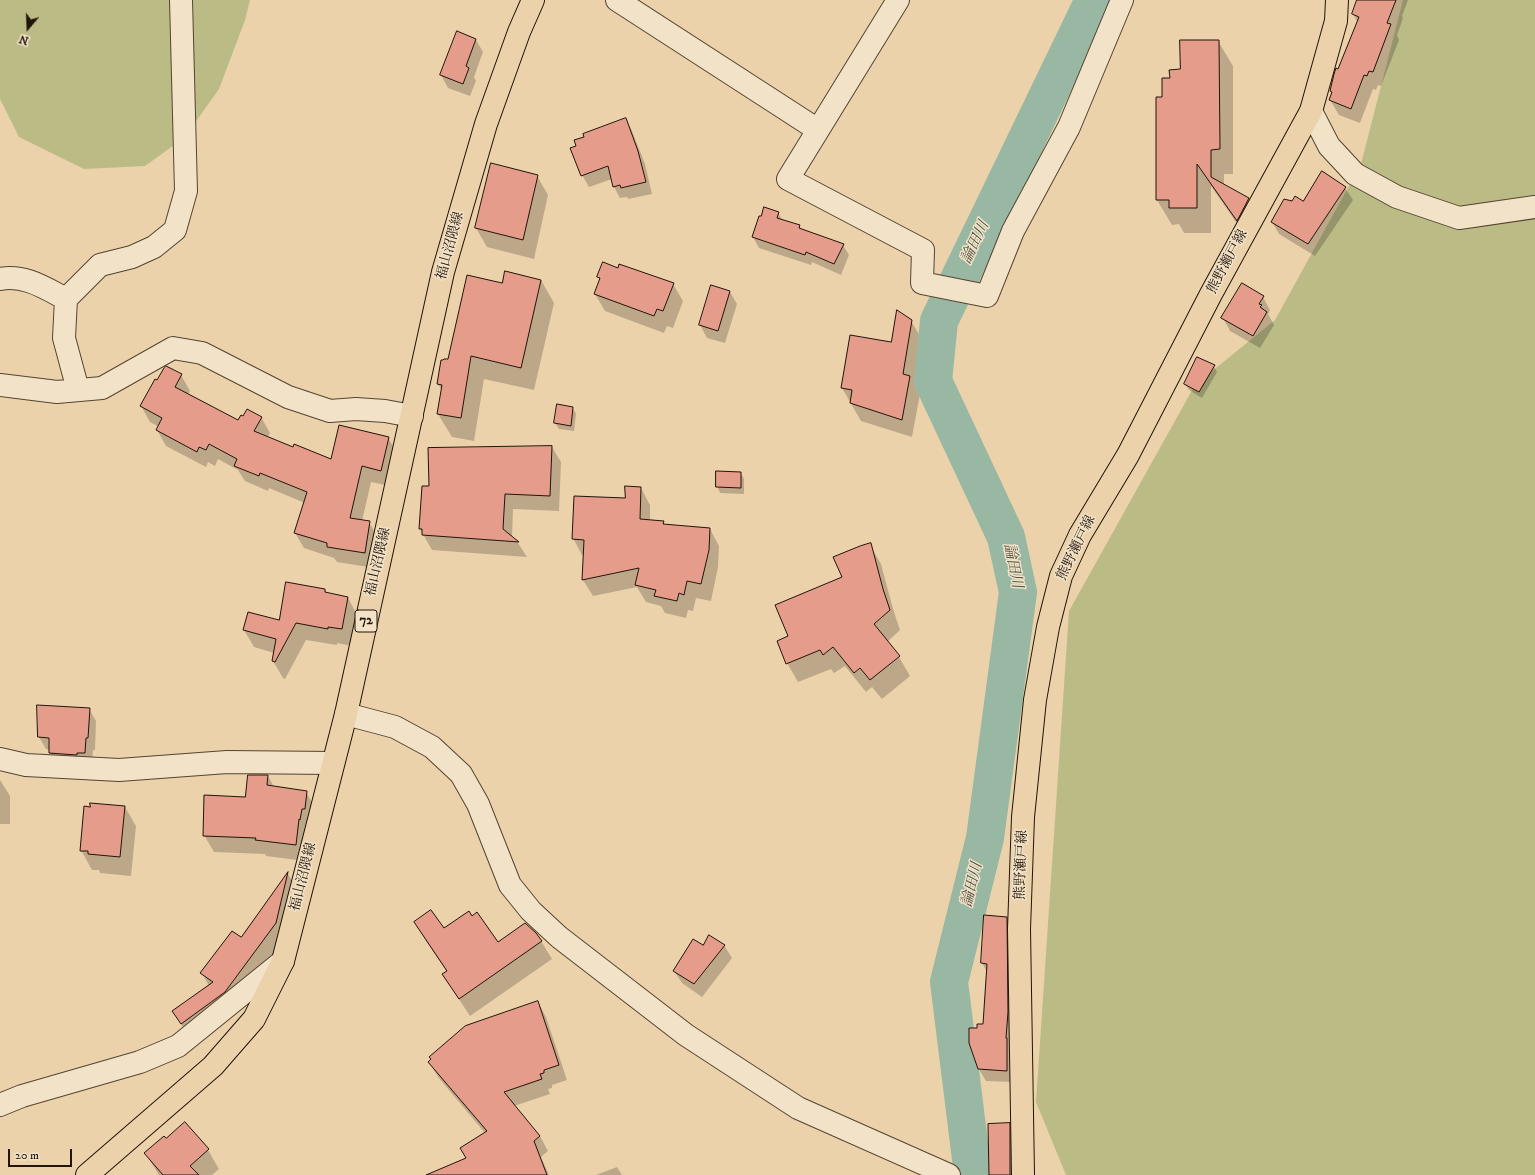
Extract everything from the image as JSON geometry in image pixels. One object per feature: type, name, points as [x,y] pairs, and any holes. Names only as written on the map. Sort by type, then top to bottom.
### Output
[{"type":"main road","name":"福山沼隈線","points":[[87,1175],[213,1066],[254,1019],[283,961],[346,714],[443,272],[482,138],[519,32],[533,0]]},
{"type":"main road","name":"熊野瀬戸線","points":[[1023,1175],[1019,929],[1024,818],[1035,700],[1048,627],[1061,576],[1080,535],[1128,455],[1214,287],[1311,111],[1336,21],[1337,0]]},
{"type":"street","points":[[78,390],[64,338],[66,299],[100,264],[132,257],[154,247],[175,230],[186,191],[181,0]]},
{"type":"street","points":[[617,0],[818,130]]},
{"type":"street","points":[[898,0],[788,179],[923,250],[922,283],[987,296],[1014,232],[1069,127],[1122,0]]},
{"type":"street","points":[[1311,111],[1329,146],[1355,174],[1397,197],[1459,218],[1535,207]]},
{"type":"street","points":[[0,279],[8,278],[28,280],[66,299]]},
{"type":"street","points":[[0,385],[57,392],[102,388],[173,348],[202,353],[288,397],[330,411],[356,409],[385,411],[412,416]]},
{"type":"street","points":[[346,714],[395,727],[432,747],[461,774],[478,804],[510,885],[531,911],[559,936],[686,1035],[798,1108],[949,1175]]},
{"type":"street","points":[[0,759],[26,765],[119,770],[227,762],[333,763]]},
{"type":"street","points":[[0,1105],[22,1096],[140,1062],[178,1046],[283,961]]},
{"type":"green space","points":[[0,0],[250,0],[245,20],[219,89],[184,138],[145,166],[84,169],[19,137],[0,99]]},
{"type":"green space","points":[[1403,0],[1535,0],[1535,1175],[1066,1175],[1036,1102],[1069,611],[1195,385],[1275,320],[1361,164]]},
{"type":"building","points":[[1357,0],[1396,0],[1387,23],[1391,24],[1373,72],[1369,71],[1367,76],[1364,75],[1351,109],[1329,100],[1332,92],[1330,91],[1336,68],[1338,69],[1359,17],[1352,14]]},
{"type":"building","points":[[457,31],[476,39],[466,66],[469,68],[463,84],[440,75]]},
{"type":"building","points":[[1180,40],[1219,40],[1220,149],[1211,150],[1211,177],[1249,198],[1237,221],[1197,164],[1197,208],[1169,208],[1169,200],[1156,200],[1156,97],[1162,97],[1162,78],[1170,78],[1169,70],[1180,69]]},
{"type":"building","points":[[626,118],[638,151],[646,182],[621,188],[620,185],[613,187],[608,166],[581,176],[570,148],[576,146],[574,140],[584,137],[583,134]]},
{"type":"building","points":[[491,163],[538,175],[523,240],[475,228]]},
{"type":"building","points":[[1322,171],[1346,187],[1308,244],[1271,222],[1284,199],[1292,201],[1295,196],[1303,201]]},
{"type":"building","points":[[764,207],[779,212],[777,218],[800,225],[799,228],[844,244],[834,264],[806,252],[805,255],[752,237],[759,216],[761,216]]},
{"type":"building","points":[[603,262],[618,268],[619,264],[674,283],[663,311],[657,309],[654,316],[594,294],[600,278],[597,277]]},
{"type":"building","points":[[505,271],[541,280],[521,368],[471,356],[461,418],[437,414],[442,385],[437,384],[441,360],[448,359],[467,275],[502,283]]},
{"type":"building","points":[[1242,283],[1264,296],[1259,304],[1262,305],[1260,307],[1267,312],[1253,336],[1221,318]]},
{"type":"building","points":[[711,285],[730,291],[718,331],[699,325]]},
{"type":"building","points":[[897,310],[912,320],[903,374],[910,376],[902,420],[850,403],[852,390],[841,388],[850,335],[891,342]]},
{"type":"building","points":[[1197,357],[1215,365],[1199,392],[1184,384]]},
{"type":"building","points":[[166,366],[182,374],[175,387],[238,420],[241,415],[243,416],[247,409],[262,417],[254,431],[293,447],[294,444],[331,459],[339,425],[389,437],[381,471],[362,466],[350,518],[370,521],[365,553],[327,547],[327,543],[294,533],[307,492],[260,473],[259,476],[234,466],[237,459],[209,444],[206,450],[199,447],[197,452],[156,430],[162,418],[140,406],[155,379],[157,380]]},
{"type":"building","points":[[557,404],[573,407],[571,426],[554,423]]},
{"type":"building","points":[[552,446],[550,496],[505,494],[503,529],[519,542],[422,535],[422,529],[419,529],[422,486],[429,486],[428,448]]},
{"type":"building","points":[[716,471],[741,472],[741,488],[716,487]]},
{"type":"building","points":[[625,486],[641,487],[640,519],[664,521],[663,524],[710,528],[709,550],[701,584],[687,581],[684,595],[679,593],[677,601],[654,596],[656,590],[635,585],[639,568],[582,580],[584,540],[572,539],[574,496],[625,498]]},
{"type":"building","points":[[871,543],[890,610],[874,624],[900,656],[870,680],[860,668],[854,673],[833,647],[823,655],[820,650],[786,664],[777,641],[788,636],[775,605],[842,577],[833,557]]},
{"type":"building","points":[[286,582],[325,589],[325,592],[348,597],[342,629],[328,627],[328,629],[296,623],[275,662],[272,661],[276,639],[243,630],[248,612],[279,620]]},
{"type":"building","points":[[37,705],[90,708],[88,738],[86,738],[85,753],[77,753],[77,755],[49,753],[49,738],[38,737]]},
{"type":"building","points":[[248,775],[268,775],[267,785],[307,791],[305,809],[302,809],[300,820],[299,819],[296,845],[255,840],[256,838],[203,836],[204,795],[245,797]]},
{"type":"building","points":[[90,803],[125,806],[120,857],[88,854],[88,851],[80,851],[84,806],[90,807]]},
{"type":"building","points":[[288,872],[276,923],[225,992],[181,1024],[172,1011],[213,982],[200,973],[232,931],[241,937]]},
{"type":"building","points":[[431,910],[444,928],[469,911],[472,916],[477,912],[498,942],[525,923],[542,941],[459,999],[442,974],[447,971],[414,922]]},
{"type":"building","points":[[984,915],[1007,917],[1007,1071],[978,1069],[969,1043],[969,1028],[977,1028],[977,1024],[983,1024],[987,964],[981,963]]},
{"type":"building","points":[[709,935],[725,945],[694,984],[673,971],[693,939],[703,945]]},
{"type":"building","points":[[538,1001],[559,1065],[544,1070],[544,1073],[540,1074],[542,1079],[504,1092],[540,1136],[534,1141],[547,1175],[426,1175],[466,1158],[460,1148],[487,1131],[428,1062],[431,1059],[429,1057],[465,1026]]},
{"type":"building","points":[[185,1122],[209,1149],[190,1166],[199,1175],[163,1175],[144,1153],[164,1136],[166,1138]]},
{"type":"building","points":[[1010,1123],[1010,1175],[989,1175],[988,1124]]},
{"type":"waterway","name":"論田川","points":[[973,1175],[949,982],[985,838],[1018,592],[1006,537],[933,381],[939,321],[1094,0]]}]
